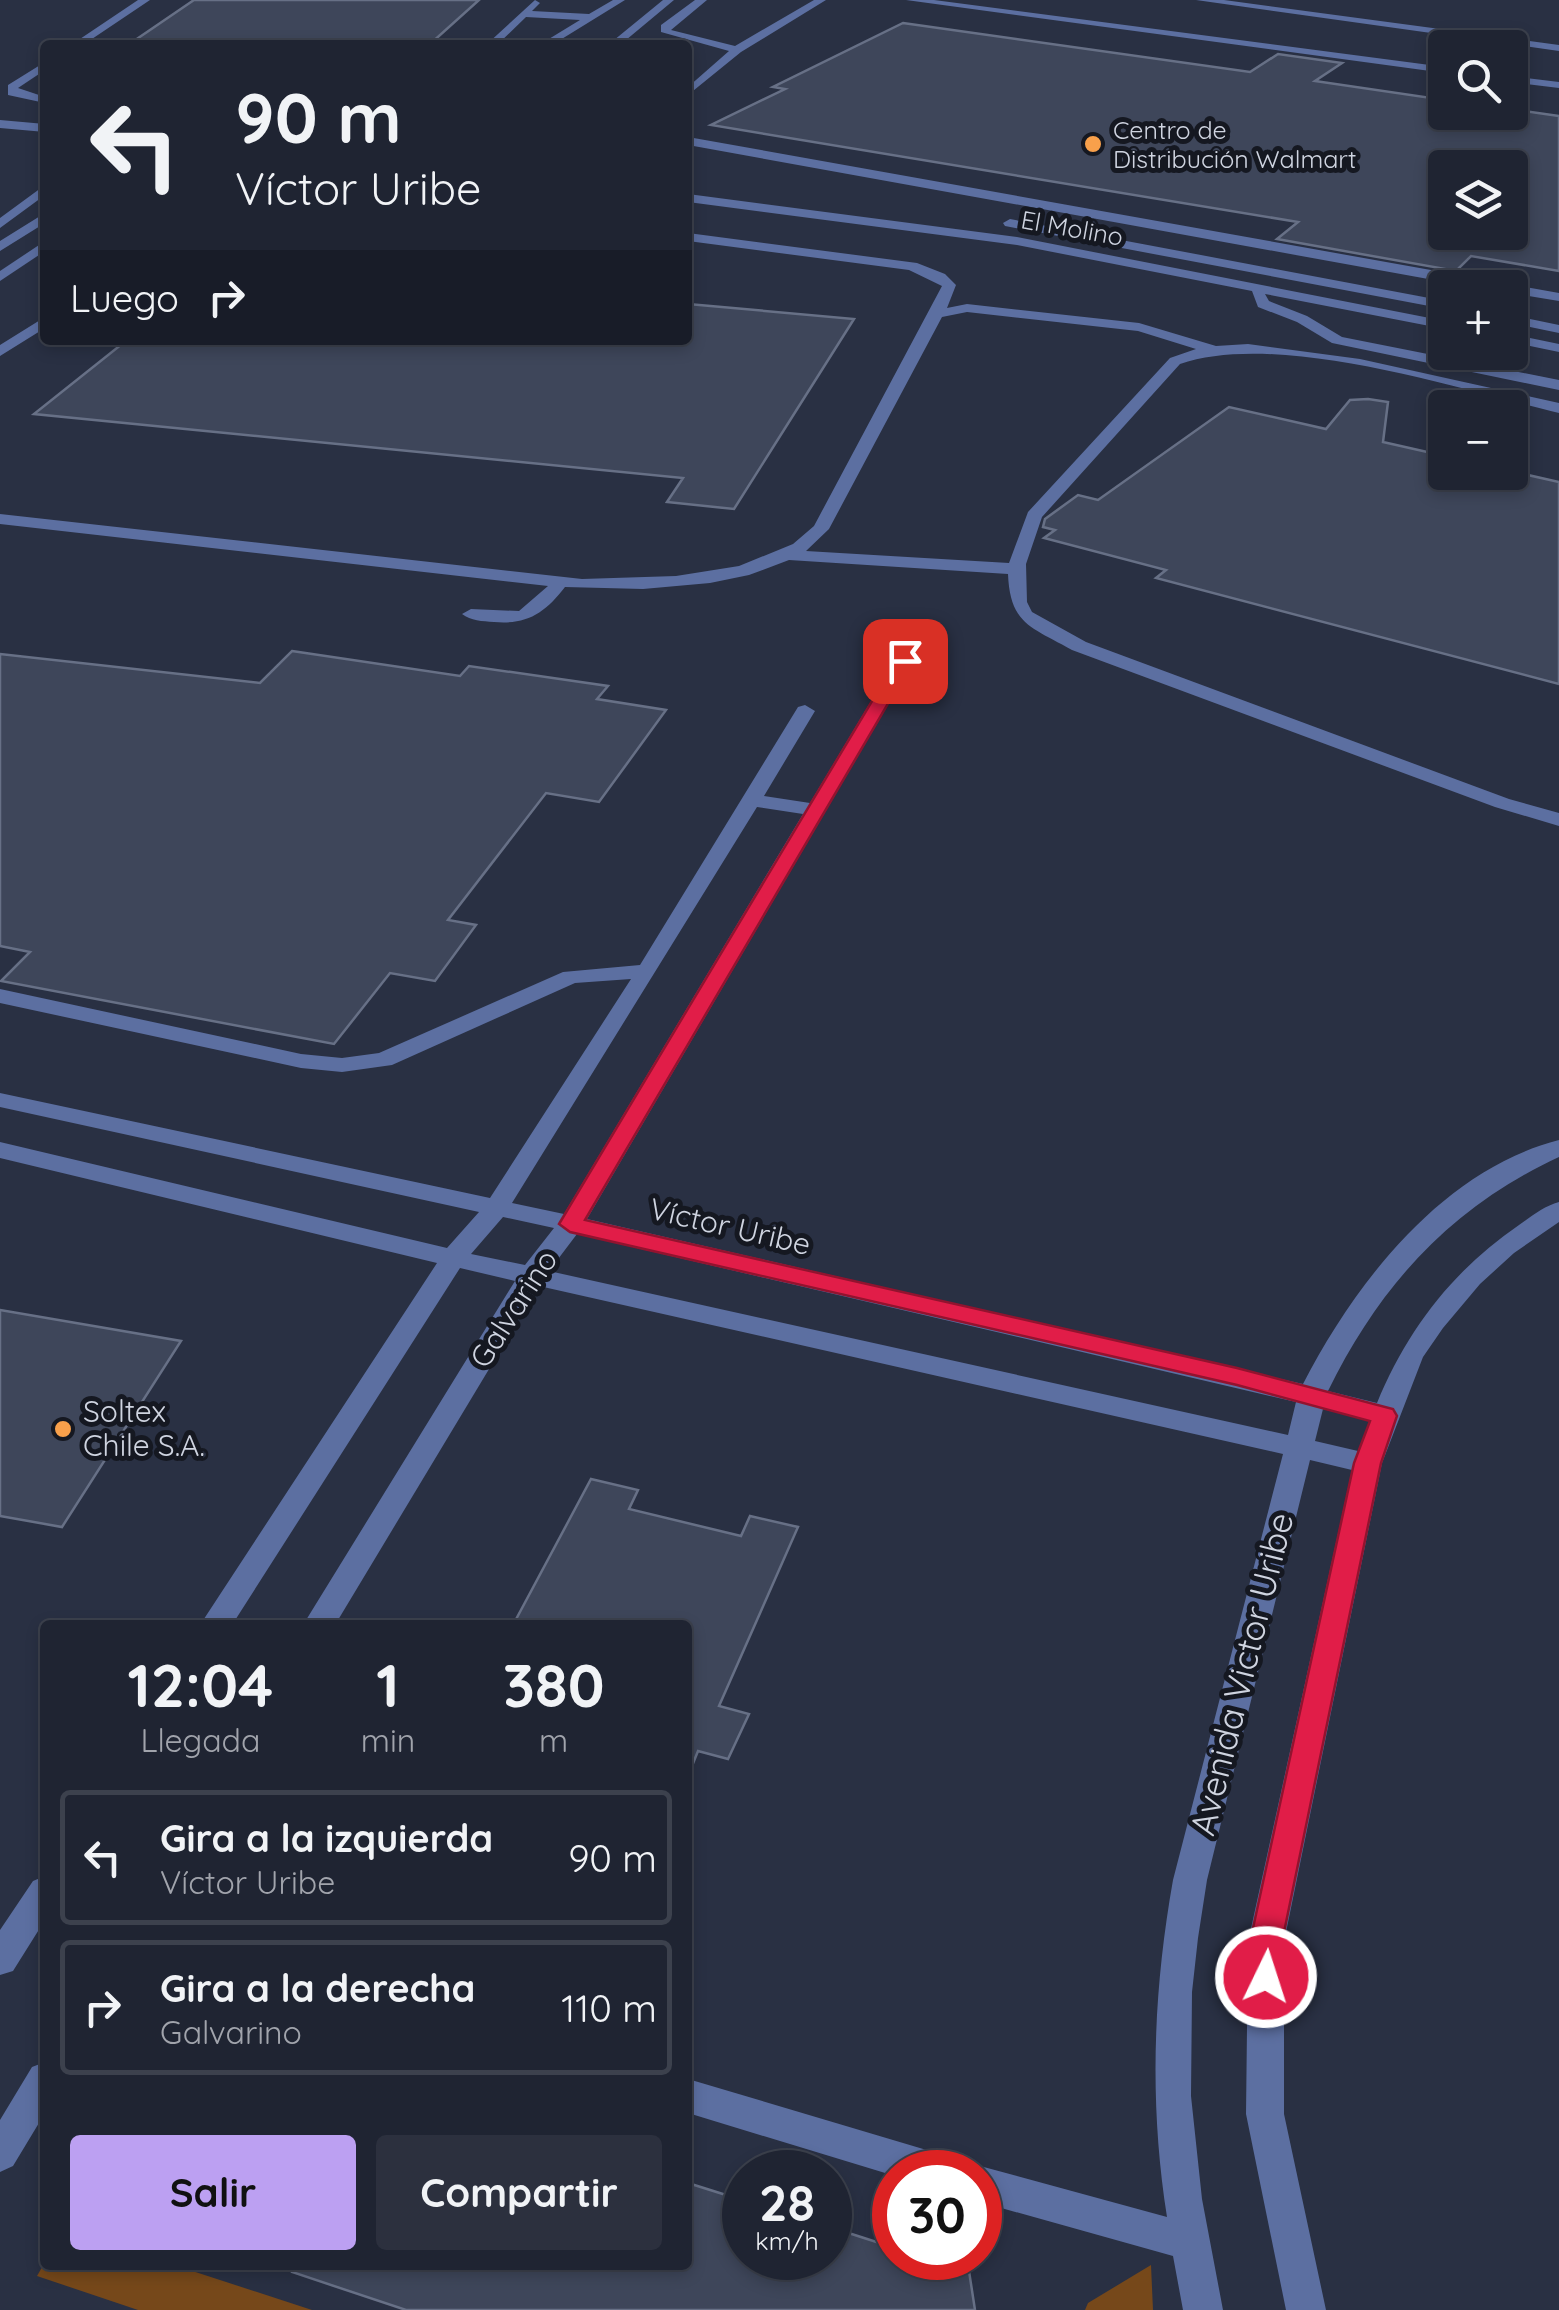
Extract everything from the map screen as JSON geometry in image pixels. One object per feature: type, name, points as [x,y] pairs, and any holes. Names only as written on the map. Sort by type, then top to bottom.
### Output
[{"type":"street","points":[[84,40],[145,0]]},
{"type":"street","points":[[496,40],[539,0]]},
{"type":"street","points":[[552,40],[620,0]]},
{"type":"street","points":[[619,40],[668,0]]},
{"type":"street","points":[[702,0],[665,26],[666,32],[737,50]]},
{"type":"street","points":[[692,89],[737,50],[821,0]]},
{"type":"street","points":[[911,0],[1428,68]]},
{"type":"street","points":[[1201,0],[1559,48]]},
{"type":"street","points":[[1025,13],[1038,5]]},
{"type":"street","points":[[524,14],[591,17]]},
{"type":"street","points":[[40,68],[12,86],[12,93],[40,99]]},
{"type":"street","points":[[1528,81],[1559,86]]},
{"type":"street","points":[[0,111],[38,114]]},
{"type":"street","points":[[0,122],[38,114]]},
{"type":"street","points":[[0,122],[40,127]]},
{"type":"street","points":[[692,142],[1428,274]]},
{"type":"street","points":[[692,184],[826,200]]},
{"type":"street","points":[[0,209],[40,191]]},
{"type":"street","points":[[0,224],[40,192]]},
{"type":"street","name":"El Molino","points":[[692,199],[1022,242],[1263,288],[1357,325],[1428,325]]},
{"type":"street","points":[[0,247],[40,220]]},
{"type":"street","name":"El Molino","points":[[992,220],[1428,303]]},
{"type":"street","points":[[1022,242],[1021,237],[1029,232],[1052,230]]},
{"type":"street","points":[[0,519],[560,582],[640,584],[731,572],[790,555],[804,548],[821,529],[937,314],[948,285],[940,277],[912,266],[692,238]]},
{"type":"street","points":[[0,277],[40,249]]},
{"type":"street","points":[[1263,288],[1258,293],[1264,304],[1302,319],[1357,325],[1559,384]]},
{"type":"street","points":[[1528,292],[1559,297]]},
{"type":"street","points":[[937,314],[967,308],[1072,318],[1168,333],[1210,348]]},
{"type":"street","points":[[1528,323],[1559,329]]},
{"type":"street","points":[[0,352],[40,324]]},
{"type":"street","points":[[1528,342],[1559,348]]},
{"type":"street","points":[[1559,408],[1297,352],[1246,346],[1210,348],[1175,361],[1034,516],[1017,569],[1018,602],[1025,616],[1079,646],[1559,820]]},
{"type":"street","points":[[790,555],[1017,569]]},
{"type":"street","points":[[471,614],[524,616],[538,612],[560,582]]},
{"type":"street","name":"Galvarino","points":[[322,1620],[533,1273],[570,1224],[922,631]]},
{"type":"street","points":[[219,1620],[452,1258],[495,1210],[648,972],[805,711]]},
{"type":"street","points":[[752,800],[817,810]]},
{"type":"street","points":[[0,996],[301,1061],[342,1066],[384,1060],[570,977],[648,972]]},
{"type":"street","name":"Víctor Uribe","points":[[0,1100],[570,1224],[1312,1395],[1384,1416]]},
{"type":"street","name":"Avenida Victor Uribe","points":[[1204,2310],[1189,2241],[1171,2105],[1175,1958],[1190,1880],[1312,1395],[1339,1336],[1361,1302],[1411,1245],[1462,1200],[1559,1148]]},
{"type":"street","points":[[4,1157],[1368,1463]]},
{"type":"street","points":[[1306,2310],[1265,2114],[1266,1942],[1368,1463],[1410,1356],[1433,1322],[1470,1278],[1505,1247],[1559,1210]]},
{"type":"street","points":[[0,1960],[40,1898]]},
{"type":"street","points":[[0,2154],[40,2087]]},
{"type":"street","points":[[692,2097],[872,2151]]},
{"type":"street","points":[[1002,2191],[1189,2241]]},
{"type":"shaded area","points":[[1151,2265],[1153,2310],[1085,2310],[1088,2303]]},
{"type":"shaded area","points":[[40,2270],[189,2270],[312,2310],[138,2310],[37,2276]]},
{"type":"building","points":[[194,0],[479,0],[435,40],[135,40]]},
{"type":"building","name":"Centro de Distribución Walmart","points":[[903,23],[1250,72],[1278,54],[1342,63],[1315,81],[1428,98],[1428,130],[1528,130],[1528,112],[1559,116],[1559,271],[1471,256],[1457,270],[1450,270],[1277,239],[1298,222],[711,125],[785,89],[773,87]]},
{"type":"building","points":[[692,304],[854,319],[734,509],[667,502],[683,478],[34,414],[121,345],[692,345]]},
{"type":"building","points":[[1350,400],[1388,402],[1383,442],[1428,452],[1428,490],[1528,490],[1528,475],[1559,482],[1559,684],[1156,578],[1166,570],[1044,538],[1055,530],[1043,527],[1045,519],[1078,495],[1098,500],[1229,407],[1326,429]]},
{"type":"building","points":[[292,651],[460,676],[469,666],[608,686],[597,699],[666,710],[599,802],[546,793],[448,920],[476,925],[435,981],[390,973],[334,1044],[1,981],[30,952],[0,946],[0,654],[260,683]]},
{"type":"building","name":"Soltex Chile S.A.","points":[[0,1310],[181,1341],[62,1527],[0,1516]]},
{"type":"building","points":[[591,1479],[638,1490],[629,1509],[741,1536],[750,1516],[798,1527],[719,1706],[749,1714],[728,1759],[698,1751],[692,1766],[692,1620],[516,1620]]},
{"type":"building","points":[[692,2184],[722,2194],[722,2280],[852,2280],[852,2234],[872,2241],[872,2280],[970,2280],[975,2310],[406,2310],[292,2270],[692,2270]]},
{"type":"place","name":"Centro de Distribución Walmart","points":[[1093,144]]},
{"type":"place","name":"Soltex Chile S.A.","points":[[63,1429]]},
{"type":"route","points":[[905,661],[570,1224],[1237,1377],[1384,1416],[1368,1463],[1266,1942],[1266,1977]]}]
